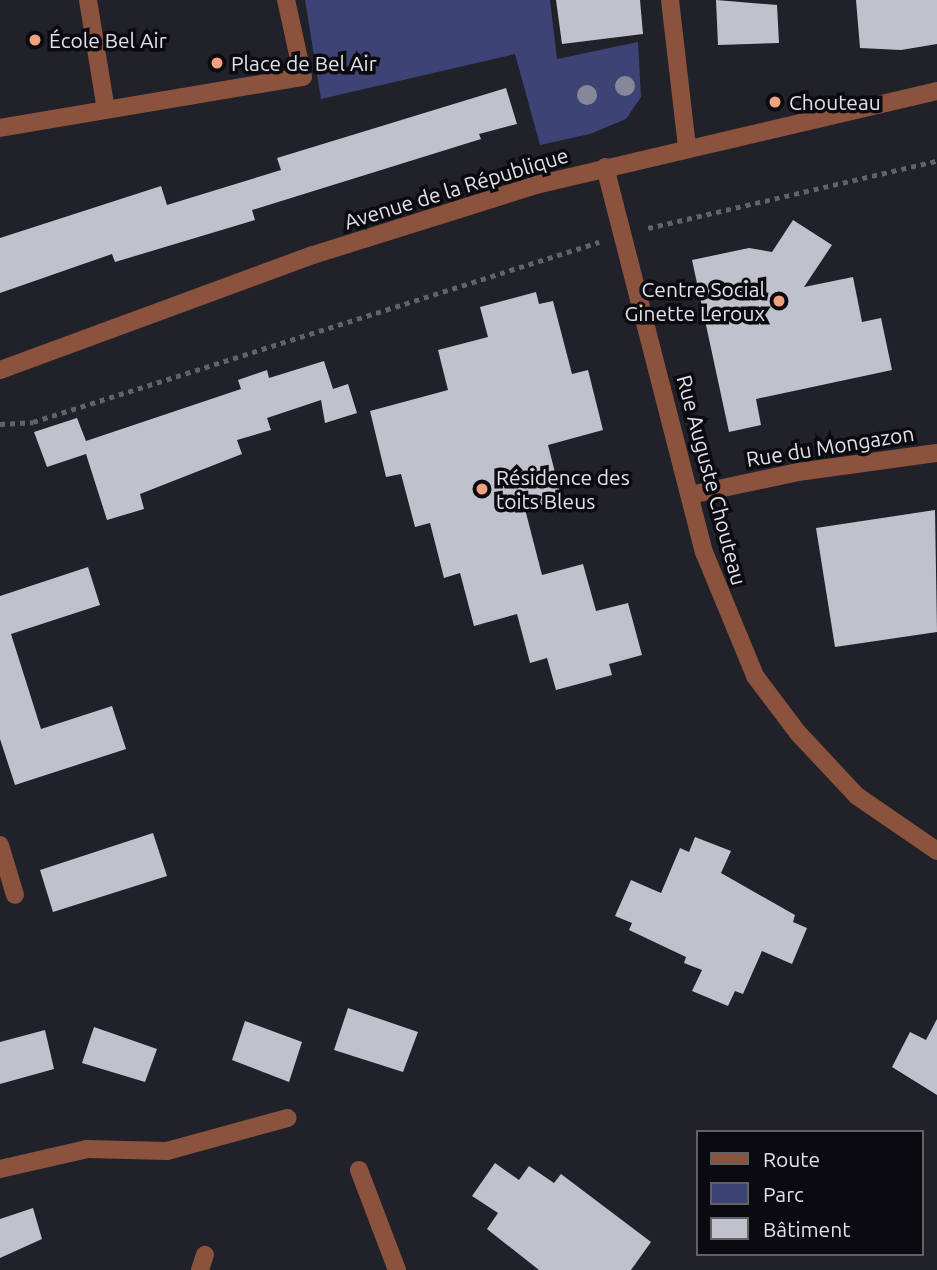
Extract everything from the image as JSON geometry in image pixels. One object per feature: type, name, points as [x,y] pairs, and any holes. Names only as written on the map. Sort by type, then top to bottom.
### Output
[{"type":"street","points":[[88,0],[106,110]]},
{"type":"street","points":[[0,128],[303,77],[286,0]]},
{"type":"street","points":[[670,0],[687,146]]},
{"type":"street","name":"Avenue de la République","points":[[0,370],[313,255],[605,167],[687,146],[937,91]]},
{"type":"street","name":"Rue Auguste Chouteau","points":[[605,167],[690,495],[721,603],[755,676],[798,733],[858,796],[937,851]]},
{"type":"street","name":"Rue du Mongazon","points":[[690,495],[798,472],[937,453]]},
{"type":"street","points":[[0,845],[15,895]]},
{"type":"street","points":[[0,1168],[88,1149],[167,1151],[288,1118]]},
{"type":"street","points":[[359,1170],[397,1270]]},
{"type":"path","points":[[0,424],[33,422],[308,330],[624,234],[937,161]]},
{"type":"green space","points":[[305,0],[550,0],[557,59],[638,42],[641,97],[626,119],[590,134],[540,145],[515,54],[321,99]]},
{"type":"building","points":[[556,0],[640,0],[643,34],[562,44]]},
{"type":"building","points":[[716,0],[777,5],[779,43],[718,45]]},
{"type":"building","points":[[856,0],[937,0],[937,44],[901,50],[860,48]]},
{"type":"building","points":[[506,88],[517,124],[479,134],[481,139],[252,210],[255,220],[115,262],[112,254],[0,293],[0,238],[161,186],[167,205],[281,170],[277,158]]},
{"type":"building","name":"Centre Social Ginette Leroux","points":[[793,220],[832,245],[804,287],[853,277],[862,322],[881,318],[892,370],[756,399],[761,425],[729,432],[692,260],[749,248],[772,252]]},
{"type":"building","name":"Résidence des toits Bleus","points":[[536,292],[539,304],[553,301],[572,374],[588,370],[603,430],[548,445],[562,500],[525,509],[542,575],[583,564],[596,611],[628,603],[642,655],[609,664],[612,675],[556,690],[547,658],[530,663],[517,614],[474,626],[460,573],[444,578],[430,523],[415,527],[401,474],[386,477],[370,411],[448,390],[438,350],[488,337],[480,307]]},
{"type":"building","points":[[324,361],[333,389],[348,384],[357,413],[325,423],[321,400],[267,418],[271,430],[237,440],[242,454],[140,494],[144,509],[107,520],[86,454],[47,467],[34,432],[77,418],[86,441],[241,389],[238,380],[267,370],[269,378]]},
{"type":"building","points":[[935,510],[937,632],[835,647],[816,528]]},
{"type":"building","points":[[88,567],[100,605],[11,634],[41,729],[112,706],[126,749],[15,785],[0,739],[0,596]]},
{"type":"building","points":[[153,833],[167,876],[53,912],[40,870]]},
{"type":"building","points":[[695,837],[731,851],[721,873],[795,915],[793,922],[807,928],[792,964],[762,951],[743,994],[735,991],[728,1006],[692,991],[702,970],[684,963],[686,957],[629,930],[632,923],[615,916],[631,880],[661,893],[680,848],[689,852]]},
{"type":"building","points":[[348,1008],[418,1032],[403,1072],[334,1050]]},
{"type":"building","points":[[937,1019],[937,1095],[892,1067],[910,1032],[926,1040]]},
{"type":"building","points":[[245,1021],[302,1042],[289,1082],[232,1060]]},
{"type":"building","points":[[94,1027],[157,1049],[145,1082],[82,1063]]},
{"type":"building","points":[[45,1030],[54,1069],[0,1084],[0,1042]]},
{"type":"building","points":[[495,1163],[519,1180],[529,1166],[554,1183],[561,1174],[651,1242],[631,1270],[539,1270],[487,1229],[498,1213],[472,1196]]},
{"type":"building","points":[[33,1208],[42,1239],[0,1258],[0,1219]]},
{"type":"place","name":"École Bel Air","points":[[35,40]]},
{"type":"place","name":"Place de Bel Air","points":[[217,63]]},
{"type":"place","name":"Chouteau","points":[[775,102]]},
{"type":"place","name":"Centre Social Ginette Leroux","points":[[779,301]]},
{"type":"place","name":"Résidence des toits Bleus","points":[[482,489]]}]
